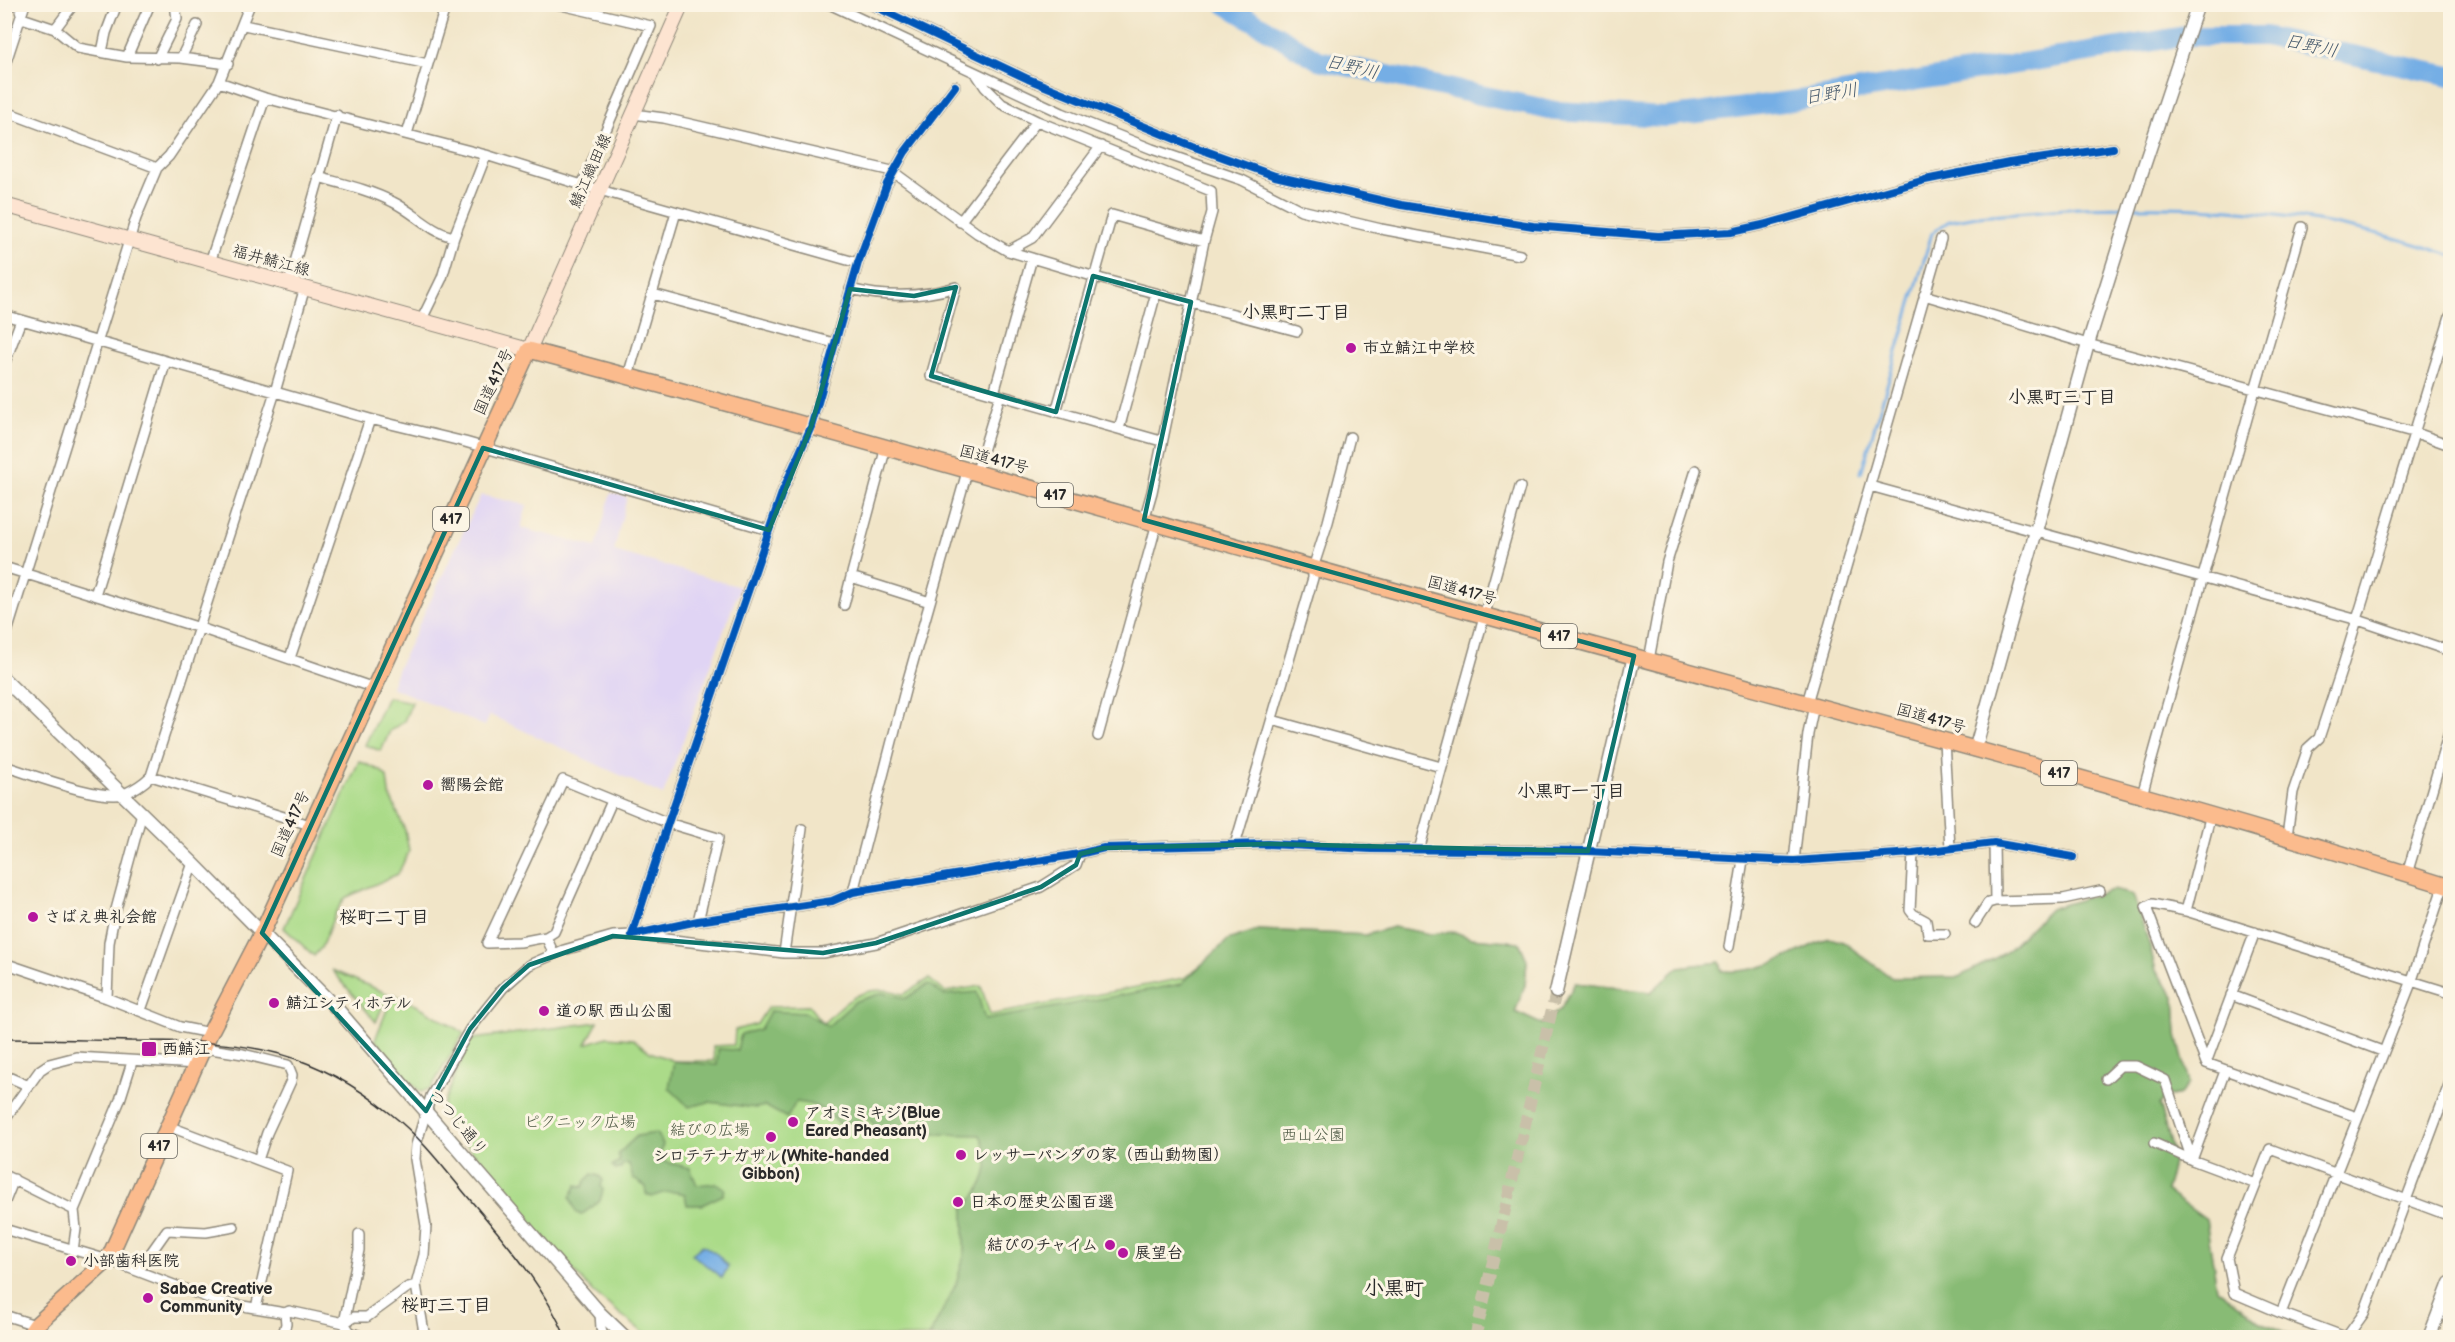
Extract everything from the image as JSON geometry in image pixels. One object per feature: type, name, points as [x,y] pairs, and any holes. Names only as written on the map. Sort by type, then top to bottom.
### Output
[{"type":"highway","name":"国道417号","points":[[22,1338],[92,1271],[108,1260],[210,1033],[262,933],[529,350],[886,447],[1484,616],[2211,814],[2447,886]]},
{"type":"main road","name":"鯖江織田線","points":[[529,350],[682,4]]},
{"type":"main road","name":"福井鯖江線","points":[[4,205],[529,350]]},
{"type":"street","points":[[13,4],[19,7],[22,18]]},
{"type":"street","points":[[4,69],[25,4]]},
{"type":"street","points":[[102,52],[105,33],[117,4]]},
{"type":"street","points":[[127,57],[150,4]]},
{"type":"street","points":[[157,59],[177,20],[175,4]]},
{"type":"street","points":[[4,642],[129,240],[157,168],[169,156],[219,82],[244,25],[250,4]]},
{"type":"street","points":[[407,134],[446,4]]},
{"type":"street","points":[[556,4],[651,26],[582,185]]},
{"type":"street","points":[[829,4],[1062,113],[1152,149],[1242,180],[1301,210],[1381,229],[1520,255]]},
{"type":"street","points":[[870,4],[1028,79],[1192,146],[1275,176],[1401,205],[1533,226],[1658,236],[1731,232],[1925,180],[2009,163],[2113,148]]},
{"type":"street","points":[[1975,750],[2088,344],[2128,214],[2198,4]]},
{"type":"street","points":[[55,29],[74,5]]},
{"type":"street","points":[[22,18],[55,29],[78,48],[127,57],[181,58],[228,64]]},
{"type":"street","points":[[181,58],[197,25]]},
{"type":"street","points":[[244,25],[428,64]]},
{"type":"street","points":[[977,75],[1002,104],[1037,121],[1211,191],[1212,212],[1203,241],[1161,441],[1152,492],[1150,521],[1098,736]]},
{"type":"street","points":[[219,82],[265,98],[486,155],[582,185],[858,263]]},
{"type":"street","points":[[632,935],[668,823],[783,490],[811,427],[858,263],[892,171],[956,86]]},
{"type":"street","points":[[210,262],[265,98]]},
{"type":"street","points":[[4,111],[157,168]]},
{"type":"street","points":[[633,114],[664,118],[892,171],[960,222],[1008,251],[1297,331]]},
{"type":"street","points":[[289,283],[337,115]]},
{"type":"street","points":[[960,222],[1037,121]]},
{"type":"street","points":[[1008,251],[1032,238],[1101,146]]},
{"type":"street","points":[[421,321],[442,278],[454,237],[486,155]]},
{"type":"street","points":[[318,177],[367,191],[394,202],[443,235],[454,237]]},
{"type":"street","points":[[628,376],[676,212]]},
{"type":"street","points":[[1056,412],[1112,215],[1203,241]]},
{"type":"street","points":[[2142,795],[2302,227]]},
{"type":"street","points":[[1794,861],[1810,704],[1941,238]]},
{"type":"street","points":[[853,892],[930,602],[997,394],[1032,258]]},
{"type":"street","points":[[4,766],[100,795],[123,794],[152,776],[275,392],[305,287]]},
{"type":"street","points":[[850,289],[867,293],[914,296],[935,294],[956,287],[931,376],[1161,441]]},
{"type":"street","points":[[1119,429],[1156,293]]},
{"type":"street","points":[[653,294],[834,344]]},
{"type":"street","points":[[1924,296],[2088,344],[2416,433],[2451,445]]},
{"type":"street","points":[[4,315],[769,530]]},
{"type":"street","points":[[2287,836],[2293,792],[2308,748],[2319,738],[2358,620],[2451,316]]},
{"type":"street","points":[[4,365],[21,320]]},
{"type":"street","points":[[95,596],[166,361]]},
{"type":"street","points":[[290,658],[370,419]]},
{"type":"street","points":[[1235,845],[1313,578],[1313,568],[1328,522],[1350,436]]},
{"type":"street","points":[[844,605],[886,447]]},
{"type":"street","points":[[1556,992],[1588,851],[1667,562],[1696,470]]},
{"type":"street","points":[[1870,486],[2358,620],[2451,651]]},
{"type":"street","points":[[1419,850],[1520,487]]},
{"type":"street","points":[[4,567],[200,628],[374,688]]},
{"type":"street","points":[[851,577],[930,602]]},
{"type":"street","name":"つつじ通り","points":[[5,682],[123,794],[339,1011],[600,1313],[626,1338]]},
{"type":"street","points":[[1272,720],[1441,767]]},
{"type":"street","points":[[2407,874],[2451,729]]},
{"type":"street","points":[[1944,741],[1950,848]]},
{"type":"street","points":[[152,776],[310,825]]},
{"type":"street","points":[[612,801],[555,932],[546,937],[520,942],[487,943],[562,780],[668,823],[718,838],[698,921]]},
{"type":"street","points":[[107,998],[109,943],[142,813]]},
{"type":"street","points":[[2186,911],[2211,814]]},
{"type":"street","points":[[784,953],[802,829]]},
{"type":"street","points":[[1994,843],[1995,900]]},
{"type":"street","points":[[425,1338],[416,1285],[424,1255],[426,1226],[415,1159],[416,1145],[431,1096],[470,1029],[503,988],[529,965],[554,954],[613,936],[632,935],[698,921],[832,901],[853,892],[1104,848],[1235,845],[1419,850],[1588,851],[1794,861],[1912,853],[1994,843],[2073,857]]},
{"type":"street","points":[[1912,853],[1910,910],[1926,921],[1928,934],[1945,934]]},
{"type":"street","points":[[632,935],[784,953],[823,953],[876,944],[1041,887],[1076,865],[1080,854]]},
{"type":"street","points":[[1729,947],[1743,860]]},
{"type":"street","points":[[141,1011],[193,863]]},
{"type":"street","points":[[2281,1313],[2447,886]]},
{"type":"street","points":[[1975,923],[1988,903],[1995,900],[2063,899],[2100,891]]},
{"type":"street","points":[[2357,1117],[2206,1063],[2146,907],[2152,904],[2186,911],[2451,993]]},
{"type":"street","points":[[2206,1063],[2255,932]]},
{"type":"street","points":[[546,937],[554,954]]},
{"type":"street","points":[[4,963],[107,998],[180,1027],[210,1033]]},
{"type":"street","points":[[2230,995],[2382,1051]]},
{"type":"street","points":[[204,1048],[243,1054],[288,1065],[291,1069],[291,1081],[267,1133],[258,1160]]},
{"type":"street","points":[[4,1120],[40,1070],[49,1064],[76,1057],[197,1064]]},
{"type":"street","points":[[73,1251],[76,1229],[74,1210],[120,1100],[132,1062]]},
{"type":"street","points":[[2106,1079],[2120,1066],[2136,1066],[2166,1080],[2192,1160]]},
{"type":"street","points":[[2192,1160],[2225,1071]]},
{"type":"street","points":[[4,1075],[29,1086]]},
{"type":"street","points":[[2451,1082],[2406,1199],[2364,1313],[2346,1337],[2234,1293],[2227,1258],[2270,1149],[2335,1175],[2406,1199],[2451,1216]]},
{"type":"street","points":[[168,1126],[287,1171],[256,1308]]},
{"type":"street","points":[[2154,1143],[2256,1184]]},
{"type":"street","points":[[4,1175],[74,1210]]},
{"type":"street","points":[[4,1204],[14,1179]]},
{"type":"street","points":[[138,1271],[167,1230],[206,1232],[234,1227]]},
{"type":"street","points":[[4,1229],[108,1260],[219,1302],[285,1313],[290,1311],[344,1323],[354,1317],[367,1317],[408,1287],[416,1285]]},
{"type":"street","points":[[359,1234],[359,1250],[344,1323],[350,1332],[366,1338]]},
{"type":"street","points":[[2429,1338],[2451,1283]]},
{"type":"street","points":[[282,1338],[286,1324],[285,1313]]},
{"type":"street","points":[[600,1313],[604,1338]]},
{"type":"street","points":[[4,1315],[29,1331]]},
{"type":"highlighted area","points":[[1093,276],[1191,302],[1144,520],[1634,656],[1588,851],[1268,844],[1104,848],[1080,854],[1076,865],[1041,887],[876,943],[823,953],[613,936],[529,965],[503,988],[470,1029],[426,1111],[262,933],[483,448],[769,530],[811,427],[850,289],[914,296],[956,287],[931,376],[1056,412]]},
{"type":"shaded area","points":[[611,493],[627,497],[614,551],[740,587],[663,795],[490,715],[485,726],[391,687],[481,495],[527,505],[521,528],[596,547]]},
{"type":"green space","points":[[387,697],[412,702],[404,721],[390,731],[381,751],[365,745]]},
{"type":"green space","points":[[359,761],[381,771],[387,777],[389,793],[405,830],[409,851],[398,874],[345,898],[335,914],[321,948],[314,956],[284,928]]},
{"type":"green space","name":"西山公園","points":[[2112,890],[2133,895],[2156,971],[2175,997],[2177,1036],[2189,1083],[2180,1094],[2165,1097],[2159,1105],[2174,1158],[2166,1191],[2206,1220],[2217,1289],[2263,1323],[2296,1337],[649,1337],[594,1293],[536,1230],[440,1112],[469,1042],[474,1039],[598,1022],[586,1044],[607,1037],[633,1039],[650,1052],[674,1061],[714,1061],[713,1046],[734,1045],[735,1030],[757,1024],[768,1007],[809,1006],[823,1024],[842,1006],[863,993],[883,990],[904,994],[929,979],[945,992],[981,986],[990,1015],[1184,978],[1210,958],[1228,940],[1258,930],[1366,935],[1393,927],[1430,934],[1455,932],[1470,938],[1519,942],[1527,960],[1525,985],[1515,1012],[1541,1024],[1561,1009],[1575,983],[1651,992],[1679,967],[1720,962],[1722,971],[1751,970],[1829,938],[1843,942],[1892,978],[1959,977],[2005,953],[2050,909]]},
{"type":"green space","name":"西山公園","points":[[2112,890],[2133,895],[2156,971],[2175,997],[2177,1036],[2189,1083],[2180,1094],[2165,1097],[2159,1105],[2174,1158],[2166,1191],[2206,1220],[2217,1289],[2263,1323],[2296,1337],[929,1337],[956,1284],[964,1256],[964,1203],[972,1200],[982,1184],[987,1169],[986,1153],[980,1135],[928,1134],[923,1129],[903,1133],[899,1137],[884,1133],[867,1118],[841,1125],[821,1109],[810,1104],[796,1102],[787,1118],[765,1106],[756,1108],[709,1102],[689,1107],[669,1088],[674,1061],[717,1065],[718,1049],[737,1050],[741,1034],[760,1029],[770,1011],[806,1013],[828,1026],[856,1001],[882,993],[906,998],[928,984],[944,995],[977,992],[985,1020],[1181,984],[1228,940],[1258,930],[1366,935],[1393,927],[1430,934],[1455,932],[1470,938],[1519,942],[1527,960],[1525,985],[1515,1012],[1541,1024],[1561,1009],[1575,983],[1651,992],[1679,967],[1720,962],[1722,971],[1751,970],[1829,938],[1843,942],[1892,978],[1959,977],[2005,953],[2050,909]]},
{"type":"green space","points":[[332,970],[388,994],[376,1022]]},
{"type":"green space","points":[[393,994],[464,1033],[431,1088],[421,1092],[375,1040]]},
{"type":"green space","points":[[656,1133],[663,1144],[661,1161],[690,1168],[697,1185],[716,1183],[725,1189],[723,1195],[702,1205],[687,1205],[685,1194],[676,1192],[652,1197],[646,1194],[646,1187],[633,1178],[629,1164],[623,1164],[616,1170],[612,1166],[620,1161],[618,1154],[637,1136]]},
{"type":"green space","points":[[592,1174],[603,1180],[601,1186],[603,1190],[600,1201],[581,1215],[576,1212],[570,1197],[577,1185],[583,1187]]},
{"type":"water","points":[[703,1245],[718,1255],[728,1267],[722,1278],[692,1254]]},
{"type":"waterway","name":"日野川","points":[[1225,4],[1318,60],[1555,111],[1665,117],[1799,100],[2185,36],[2265,36],[2450,76]]},
{"type":"waterway","points":[[1861,473],[1932,233],[1949,221],[1977,216],[2079,208],[2128,207]]},
{"type":"waterway","points":[[2135,207],[2255,212],[2335,224],[2413,243],[2450,255]]},
{"type":"tunnel","points":[[1475,1338],[1556,992]]},
{"type":"tram line","points":[[4,1039],[169,1041],[243,1046],[280,1054],[310,1064],[338,1078],[391,1114],[429,1150],[520,1260],[545,1297],[566,1338]]},
{"type":"cycle path","points":[[870,4],[1028,79],[1192,146],[1275,176],[1401,205],[1533,226],[1658,236],[1731,232],[1925,180],[2009,163],[2113,148]]},
{"type":"cycle path","points":[[632,935],[668,823],[783,490],[811,427],[858,263],[887,184],[905,152],[955,86]]},
{"type":"cycle path","points":[[632,935],[698,921],[832,901],[853,892],[1104,848],[1268,844],[1371,849],[1588,851],[1794,861],[1913,853],[1994,843],[2073,857]]},
{"type":"place","name":"市立鯖江中学校","points":[[1351,348]]},
{"type":"place","name":"嚮陽会館","points":[[428,785]]},
{"type":"place","name":"さばえ典礼会館","points":[[33,917]]},
{"type":"place","name":"鯖江シティホテル","points":[[274,1003]]},
{"type":"place","name":"道の駅 西山公園","points":[[544,1011]]},
{"type":"place","name":"西鯖江","points":[[149,1049]]},
{"type":"place","name":"アオミミキジ(Blue Eared Pheasant)","points":[[793,1122]]},
{"type":"place","name":"シロテテナガザル(White-handed Gibbon)","points":[[771,1137]]},
{"type":"place","name":"レッサーパンダの家（西山動物園）","points":[[961,1155]]},
{"type":"place","name":"日本の歴史公園百選","points":[[958,1202]]},
{"type":"place","name":"結びのチャイム","points":[[1110,1245]]},
{"type":"place","name":"展望台","points":[[1123,1253]]},
{"type":"place","name":"小部歯科医院","points":[[71,1261]]},
{"type":"place","name":"Sabae Creative Community","points":[[148,1298]]},
{"type":"district","name":"小黒町二丁目","points":[[1296,312]]},
{"type":"district","name":"小黒町三丁目","points":[[2062,397]]},
{"type":"district","name":"小黒町一丁目","points":[[1571,791]]},
{"type":"district","name":"桜町二丁目","points":[[384,917]]},
{"type":"district","name":"小黒町","points":[[1394,1289]]},
{"type":"district","name":"桜町三丁目","points":[[446,1305]]},
{"type":"park label","name":"ピクニック広場","points":[[580,1122]]},
{"type":"park label","name":"結びの広場","points":[[710,1130]]}]
